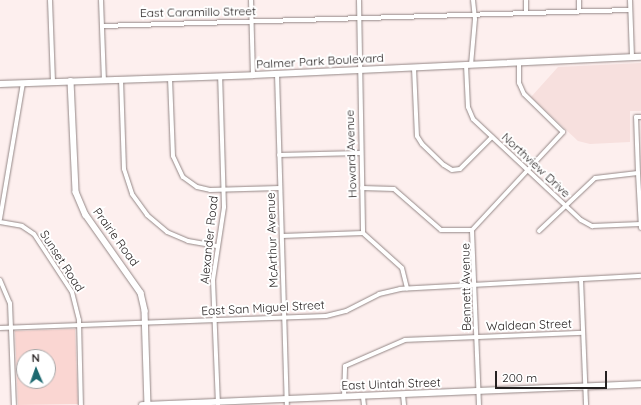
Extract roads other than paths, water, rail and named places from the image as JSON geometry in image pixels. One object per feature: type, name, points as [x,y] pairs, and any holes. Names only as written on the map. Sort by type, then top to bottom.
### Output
[{"type":"main road","name":"Palmer Park Boulevard","points":[[0,84],[277,74],[641,57]]},
{"type":"main road","name":"East Uintah Street","points":[[142,405],[287,402],[641,384]]},
{"type":"street","points":[[50,0],[53,82]]},
{"type":"street","points":[[101,0],[104,80]]},
{"type":"street","points":[[251,0],[253,75]]},
{"type":"street","name":"Howard Avenue","points":[[359,0],[360,153],[363,233]]},
{"type":"street","name":"Northview Drive","points":[[473,0],[474,14],[468,65],[469,112],[492,137],[581,220],[592,226],[641,224]]},
{"type":"street","points":[[526,0],[526,12]]},
{"type":"street","points":[[579,0],[579,11]]},
{"type":"street","points":[[630,0],[632,58]]},
{"type":"street","name":"East Caramillo Street","points":[[102,26],[630,10]]},
{"type":"street","name":"Bennett Avenue","points":[[480,405],[476,285],[472,230],[563,132],[524,94],[519,82],[519,63]]},
{"type":"street","points":[[414,68],[417,136],[422,144],[444,165],[452,170],[460,169],[492,137]]},
{"type":"street","name":"McArthur Avenue","points":[[277,74],[287,402]]},
{"type":"street","name":"Alexander Road","points":[[218,404],[213,280],[224,190],[220,76]]},
{"type":"street","points":[[170,78],[172,151],[177,168],[188,181],[197,187],[224,190],[280,188]]},
{"type":"street","points":[[121,80],[124,169],[132,194],[147,215],[167,232],[188,241],[217,246]]},
{"type":"street","name":"Prairie Road","points":[[71,81],[74,180],[78,199],[86,215],[135,282],[144,304],[146,324],[148,405]]},
{"type":"street","points":[[0,220],[23,83]]},
{"type":"street","points":[[641,117],[636,117],[641,228]]},
{"type":"street","points":[[279,155],[360,153]]},
{"type":"street","points":[[540,231],[566,207],[589,182],[601,175],[638,173]]},
{"type":"street","points":[[362,188],[394,189],[441,230],[472,230]]},
{"type":"street","name":"Sunset Road","points":[[0,220],[22,226],[37,238],[72,292],[78,325],[81,405]]},
{"type":"street","points":[[282,236],[363,233],[402,268],[406,288]]},
{"type":"street","name":"East San Miguel Street","points":[[0,328],[146,324],[284,318],[335,314],[384,292],[406,288],[641,276]]},
{"type":"street","points":[[0,280],[9,298],[14,405]]},
{"type":"street","points":[[580,280],[586,405]]},
{"type":"street","name":"Waldean Street","points":[[344,398],[343,370],[347,365],[368,358],[405,340],[582,333]]},
{"type":"street","points":[[403,395],[404,405]]},
{"type":"street","points":[[363,397],[364,405]]}]
